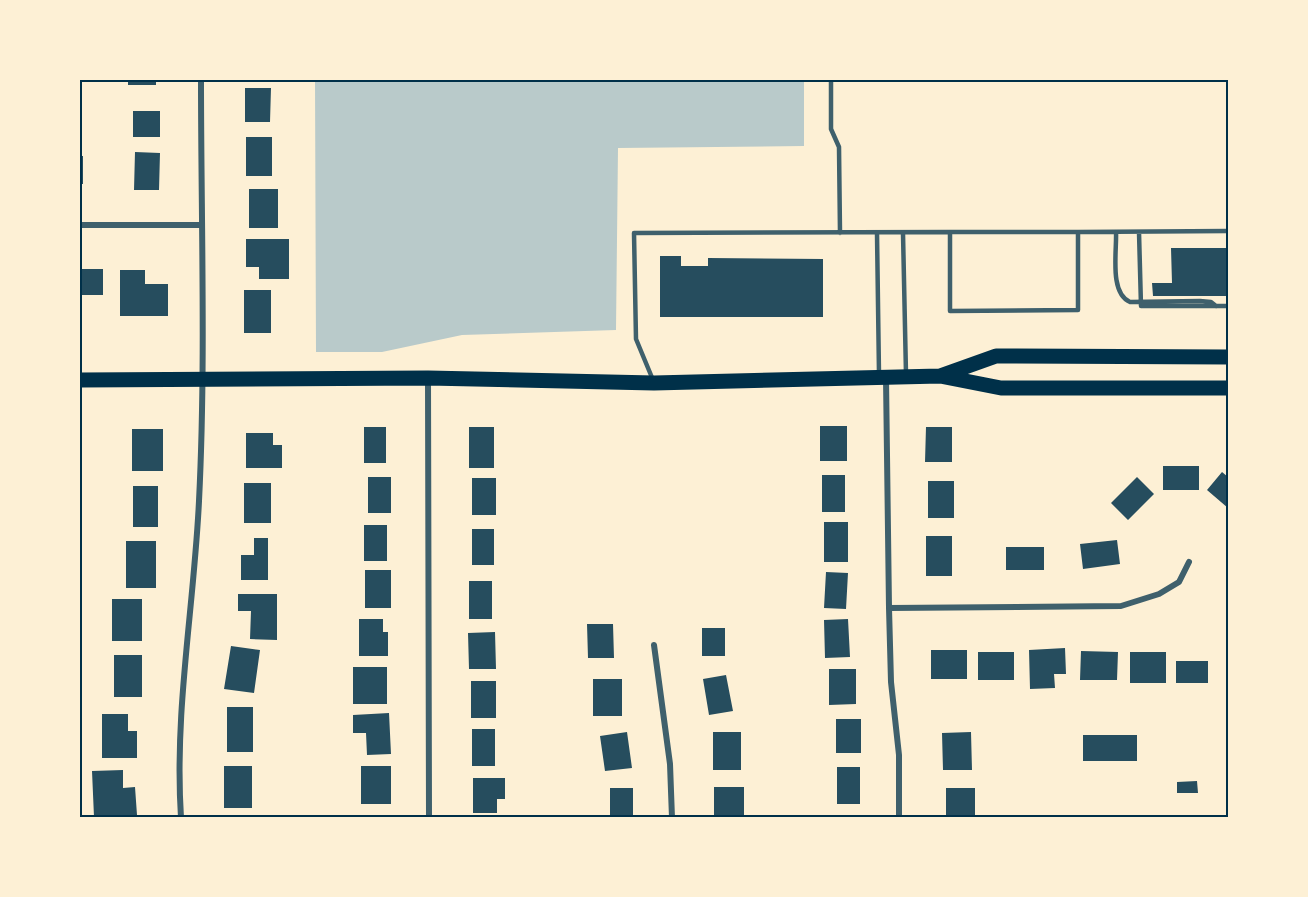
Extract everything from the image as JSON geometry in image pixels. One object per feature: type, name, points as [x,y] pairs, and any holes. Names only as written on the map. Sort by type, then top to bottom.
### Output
[{"type":"main road","points":[[940,376],[996,356],[1228,357]]},
{"type":"main road","points":[[80,380],[428,378],[654,383],[940,376],[1001,388],[1228,388]]},
{"type":"street","points":[[181,818],[179,726],[197,542],[203,379],[201,80]]},
{"type":"street","points":[[80,225],[201,225]]},
{"type":"street","points":[[883,376],[891,682],[899,755],[899,818]]},
{"type":"street","points":[[428,378],[429,818]]},
{"type":"street","points":[[889,608],[1121,606],[1159,594],[1179,582],[1189,562]]},
{"type":"street","points":[[654,645],[670,764],[672,818]]},
{"type":"lane","points":[[831,80],[831,129],[839,147],[840,233]]},
{"type":"lane","points":[[654,383],[636,339],[634,233],[1228,231]]},
{"type":"lane","points":[[950,232],[950,311],[1078,310],[1078,232]]},
{"type":"lane","points":[[1116,232],[1120,295],[1130,302],[1200,301],[1211,302],[1216,306],[1228,306]]},
{"type":"lane","points":[[1139,232],[1140,302]]},
{"type":"lane","points":[[877,233],[883,376]]},
{"type":"lane","points":[[903,233],[906,376]]},
{"type":"shaded area","points":[[315,80],[804,80],[804,146],[618,148],[616,330],[462,335],[382,352],[316,352]]},
{"type":"building","points":[[128,80],[156,80],[156,85],[128,85]]},
{"type":"building","points":[[245,88],[271,88],[270,122],[245,122]]},
{"type":"building","points":[[133,111],[160,111],[160,137],[133,137]]},
{"type":"building","points":[[246,137],[272,137],[272,176],[246,176]]},
{"type":"building","points":[[135,152],[160,153],[159,190],[134,190]]},
{"type":"building","points":[[80,156],[83,156],[83,184],[80,184]]},
{"type":"building","points":[[249,189],[278,189],[278,228],[249,228]]},
{"type":"building","points":[[246,239],[289,239],[289,279],[259,279],[259,267],[246,267]]},
{"type":"building","points":[[1171,248],[1227,248],[1227,296],[1153,296],[1152,283],[1172,283]]},
{"type":"building","points":[[660,256],[681,256],[681,266],[708,266],[708,258],[823,259],[823,317],[660,317]]},
{"type":"building","points":[[80,269],[103,269],[103,295],[80,295]]},
{"type":"building","points":[[120,270],[145,270],[145,284],[168,284],[168,316],[120,316]]},
{"type":"building","points":[[244,290],[271,290],[271,333],[244,333]]},
{"type":"building","points":[[820,426],[847,426],[847,461],[820,461]]},
{"type":"building","points":[[364,427],[386,427],[386,463],[364,463]]},
{"type":"building","points":[[469,427],[494,427],[494,468],[469,468]]},
{"type":"building","points":[[926,427],[952,427],[952,462],[925,462]]},
{"type":"building","points":[[132,429],[163,429],[163,471],[132,471]]},
{"type":"building","points":[[246,433],[273,433],[273,445],[282,445],[282,468],[246,468]]},
{"type":"building","points":[[1163,466],[1199,466],[1199,490],[1163,490]]},
{"type":"building","points":[[1222,472],[1228,477],[1228,508],[1207,490]]},
{"type":"building","points":[[822,475],[845,475],[845,512],[822,512]]},
{"type":"building","points":[[368,477],[391,477],[391,513],[368,513]]},
{"type":"building","points":[[1137,477],[1154,494],[1128,520],[1111,503]]},
{"type":"building","points":[[472,478],[496,478],[496,515],[472,515]]},
{"type":"building","points":[[928,481],[954,481],[954,518],[928,518]]},
{"type":"building","points":[[244,483],[271,483],[271,523],[244,523]]},
{"type":"building","points":[[133,486],[158,486],[158,527],[133,527]]},
{"type":"building","points":[[824,522],[848,522],[848,562],[824,562]]},
{"type":"building","points":[[364,525],[387,525],[387,561],[364,561]]},
{"type":"building","points":[[472,529],[494,529],[494,565],[472,565]]},
{"type":"building","points":[[926,536],[952,536],[952,576],[926,576]]},
{"type":"building","points":[[254,538],[268,538],[268,580],[241,580],[241,555],[254,555]]},
{"type":"building","points":[[1117,540],[1120,564],[1083,569],[1080,544]]},
{"type":"building","points":[[126,541],[156,541],[156,588],[126,588]]},
{"type":"building","points":[[1006,547],[1044,547],[1044,570],[1006,570]]},
{"type":"building","points":[[365,570],[391,570],[391,608],[365,608]]},
{"type":"building","points":[[826,572],[848,573],[846,609],[824,608]]},
{"type":"building","points":[[469,581],[492,581],[492,619],[469,619]]},
{"type":"building","points":[[238,594],[277,594],[277,640],[250,639],[251,611],[238,611]]},
{"type":"building","points":[[112,599],[142,599],[142,641],[112,641]]},
{"type":"building","points":[[359,619],[383,619],[383,632],[388,632],[388,656],[359,656]]},
{"type":"building","points":[[848,619],[850,657],[825,658],[824,620]]},
{"type":"building","points":[[587,624],[613,624],[614,658],[588,658]]},
{"type":"building","points":[[702,628],[725,628],[725,656],[702,656]]},
{"type":"building","points":[[495,632],[496,669],[469,669],[468,633]]},
{"type":"building","points":[[231,646],[260,650],[254,693],[224,689]]},
{"type":"building","points":[[1065,648],[1066,674],[1054,674],[1055,688],[1030,689],[1029,650]]},
{"type":"building","points":[[931,650],[967,650],[967,679],[931,679]]},
{"type":"building","points":[[1081,651],[1118,652],[1117,680],[1080,680]]},
{"type":"building","points":[[978,652],[1014,652],[1014,680],[978,680]]},
{"type":"building","points":[[1130,652],[1166,652],[1166,683],[1130,683]]},
{"type":"building","points":[[114,655],[142,655],[142,697],[114,697]]},
{"type":"building","points":[[1176,661],[1208,661],[1208,683],[1176,683]]},
{"type":"building","points":[[353,667],[387,667],[387,704],[353,704]]},
{"type":"building","points":[[829,669],[856,669],[856,704],[829,705]]},
{"type":"building","points":[[726,675],[733,711],[709,715],[703,679]]},
{"type":"building","points":[[593,679],[622,679],[622,716],[593,716]]},
{"type":"building","points":[[471,681],[496,681],[496,718],[471,718]]},
{"type":"building","points":[[227,707],[253,707],[253,752],[227,752]]},
{"type":"building","points":[[389,713],[391,754],[367,755],[366,733],[353,733],[353,715]]},
{"type":"building","points":[[102,714],[128,714],[128,731],[137,731],[137,758],[102,758]]},
{"type":"building","points":[[836,719],[861,719],[861,753],[836,753]]},
{"type":"building","points":[[472,729],[495,729],[495,766],[472,766]]},
{"type":"building","points":[[627,732],[632,768],[605,771],[600,736]]},
{"type":"building","points":[[713,732],[741,732],[741,770],[713,770]]},
{"type":"building","points":[[971,732],[972,770],[943,770],[942,733]]},
{"type":"building","points":[[1083,735],[1137,735],[1137,761],[1083,761]]},
{"type":"building","points":[[224,766],[252,766],[252,808],[224,808]]},
{"type":"building","points":[[361,766],[391,766],[391,804],[361,804]]},
{"type":"building","points":[[837,767],[860,767],[860,804],[837,804]]},
{"type":"building","points":[[123,770],[123,788],[135,787],[137,815],[94,817],[92,771]]},
{"type":"building","points":[[473,778],[505,778],[505,799],[497,799],[497,813],[473,813]]},
{"type":"building","points":[[1197,781],[1198,793],[1177,793],[1177,782]]},
{"type":"building","points":[[714,787],[744,787],[744,818],[714,818]]},
{"type":"building","points":[[610,788],[633,788],[633,818],[610,818]]},
{"type":"building","points":[[946,788],[975,788],[975,818],[946,818]]}]
